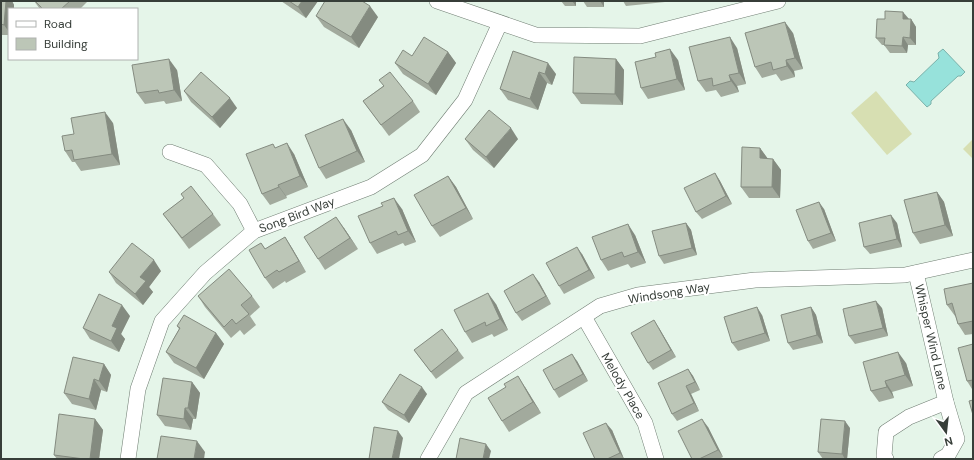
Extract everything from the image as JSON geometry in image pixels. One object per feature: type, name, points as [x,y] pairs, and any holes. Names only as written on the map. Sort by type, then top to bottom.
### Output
[{"type":"street","points":[[437,1],[536,35],[640,36],[778,1]]},
{"type":"street","name":"Song Bird Way","points":[[128,459],[138,389],[162,321],[205,273],[254,231],[371,187],[422,155],[465,100],[500,23]]},
{"type":"street","points":[[170,152],[206,164],[240,204],[254,231]]},
{"type":"street","name":"Windsong Way","points":[[428,459],[466,393],[600,306],[638,295],[755,280],[905,275],[973,260]]},
{"type":"street","name":"Whisper Wind Lane","points":[[916,273],[946,402],[957,439],[948,455],[940,459]]},
{"type":"street","name":"Melody Place","points":[[584,317],[645,423],[656,459]]},
{"type":"street","name":"Whisper Wind Lane","points":[[886,459],[884,456],[886,432],[910,417],[946,402]]},
{"type":"green space","points":[[876,91],[912,134],[887,155],[851,113]]},
{"type":"green space","points":[[973,139],[973,159],[963,149]]},
{"type":"water","points":[[943,49],[965,72],[961,76],[958,76],[931,101],[931,104],[927,107],[906,85],[910,81],[914,82],[939,58],[938,53]]},
{"type":"building","points":[[1,1],[6,1],[4,25],[1,24]]},
{"type":"building","points":[[35,1],[70,1],[62,8],[42,8]]},
{"type":"building","points":[[289,1],[302,1],[298,7]]},
{"type":"building","points":[[325,1],[362,1],[370,6],[351,37],[316,16]]},
{"type":"building","points":[[885,11],[903,12],[903,19],[911,19],[910,38],[903,37],[902,46],[884,45],[885,38],[876,38],[877,19],[885,19]]},
{"type":"building","points":[[785,22],[795,58],[786,60],[787,66],[773,70],[771,62],[755,67],[745,33]]},
{"type":"building","points":[[424,37],[448,52],[428,84],[395,63],[403,50],[412,56]]},
{"type":"building","points":[[730,37],[739,73],[729,75],[731,81],[713,86],[712,78],[698,81],[689,47]]},
{"type":"building","points":[[670,49],[677,79],[641,88],[635,62],[656,57],[655,53]]},
{"type":"building","points":[[513,51],[548,63],[545,74],[539,72],[530,99],[500,89]]},
{"type":"building","points":[[574,57],[616,59],[615,94],[573,93]]},
{"type":"building","points":[[169,59],[174,90],[159,93],[158,90],[137,93],[132,65]]},
{"type":"building","points":[[201,72],[230,98],[212,117],[184,91]]},
{"type":"building","points":[[390,72],[413,101],[381,125],[363,101],[384,86],[379,80]]},
{"type":"building","points":[[489,110],[511,128],[486,157],[465,139]]},
{"type":"building","points":[[105,112],[112,154],[74,160],[72,150],[65,151],[62,136],[74,134],[71,118]]},
{"type":"building","points":[[343,119],[357,151],[319,168],[305,135]]},
{"type":"building","points":[[287,143],[300,176],[278,185],[279,187],[262,194],[246,154],[273,144],[275,148]]},
{"type":"building","points":[[742,147],[760,148],[760,158],[773,159],[772,187],[741,187]]},
{"type":"building","points":[[715,173],[726,196],[696,212],[684,188]]},
{"type":"building","points":[[448,176],[466,208],[432,226],[414,195]]},
{"type":"building","points":[[191,186],[213,214],[182,238],[163,214],[184,198],[181,194]]},
{"type":"building","points":[[937,192],[945,225],[913,233],[904,200]]},
{"type":"building","points":[[394,198],[408,231],[398,235],[396,231],[370,243],[358,216],[383,206],[381,203]]},
{"type":"building","points":[[819,202],[831,233],[808,241],[796,210]]},
{"type":"building","points":[[891,215],[897,239],[864,247],[859,223]]},
{"type":"building","points":[[336,217],[350,238],[318,259],[304,237]]},
{"type":"building","points":[[686,223],[692,248],[659,256],[652,231]]},
{"type":"building","points":[[628,224],[638,252],[624,257],[622,252],[601,260],[592,237]]},
{"type":"building","points":[[285,237],[299,261],[279,272],[277,270],[265,278],[249,250],[261,243],[265,249]]},
{"type":"building","points":[[132,243],[154,260],[140,277],[146,281],[135,294],[109,272]]},
{"type":"building","points":[[577,247],[589,270],[559,286],[546,263]]},
{"type":"building","points":[[229,269],[252,296],[241,305],[249,314],[236,324],[232,319],[224,327],[198,296]]},
{"type":"building","points":[[533,274],[546,296],[516,313],[504,291]]},
{"type":"building","points":[[973,283],[973,321],[958,324],[952,303],[947,305],[944,289]]},
{"type":"building","points":[[488,293],[500,319],[486,326],[485,322],[465,332],[454,310]]},
{"type":"building","points":[[99,294],[122,305],[112,326],[117,328],[111,341],[83,328]]},
{"type":"building","points":[[876,301],[883,328],[849,336],[843,309]]},
{"type":"building","points":[[757,307],[765,333],[732,343],[724,317]]},
{"type":"building","points":[[811,307],[817,335],[788,343],[781,315]]},
{"type":"building","points":[[184,315],[216,333],[196,368],[166,352],[180,328],[177,326]]},
{"type":"building","points":[[654,320],[671,350],[648,363],[631,333]]},
{"type":"building","points":[[442,329],[458,350],[431,372],[414,350]]},
{"type":"building","points":[[973,344],[973,380],[967,381],[958,348]]},
{"type":"building","points":[[898,352],[905,375],[885,381],[887,387],[871,391],[863,362]]},
{"type":"building","points":[[572,354],[583,374],[554,390],[543,370]]},
{"type":"building","points":[[73,357],[104,364],[99,381],[94,379],[89,399],[64,393]]},
{"type":"building","points":[[688,369],[695,382],[686,386],[694,403],[672,414],[658,383]]},
{"type":"building","points":[[400,374],[422,387],[404,415],[382,402]]},
{"type":"building","points":[[518,376],[533,402],[502,421],[488,398],[506,387],[504,384]]},
{"type":"building","points":[[163,378],[192,382],[188,408],[185,408],[184,419],[157,415]]},
{"type":"building","points":[[973,400],[973,415],[969,401]]},
{"type":"building","points":[[59,414],[95,419],[90,459],[54,455]]},
{"type":"building","points":[[702,419],[718,450],[699,459],[692,459],[678,431]]},
{"type":"building","points":[[821,419],[845,421],[842,454],[818,452]]},
{"type":"building","points":[[606,423],[620,453],[607,459],[595,459],[583,433]]},
{"type":"building","points":[[374,427],[398,431],[392,459],[369,459]]},
{"type":"building","points":[[161,436],[197,441],[194,459],[157,459]]},
{"type":"building","points":[[460,438],[486,444],[483,459],[456,459]]}]
